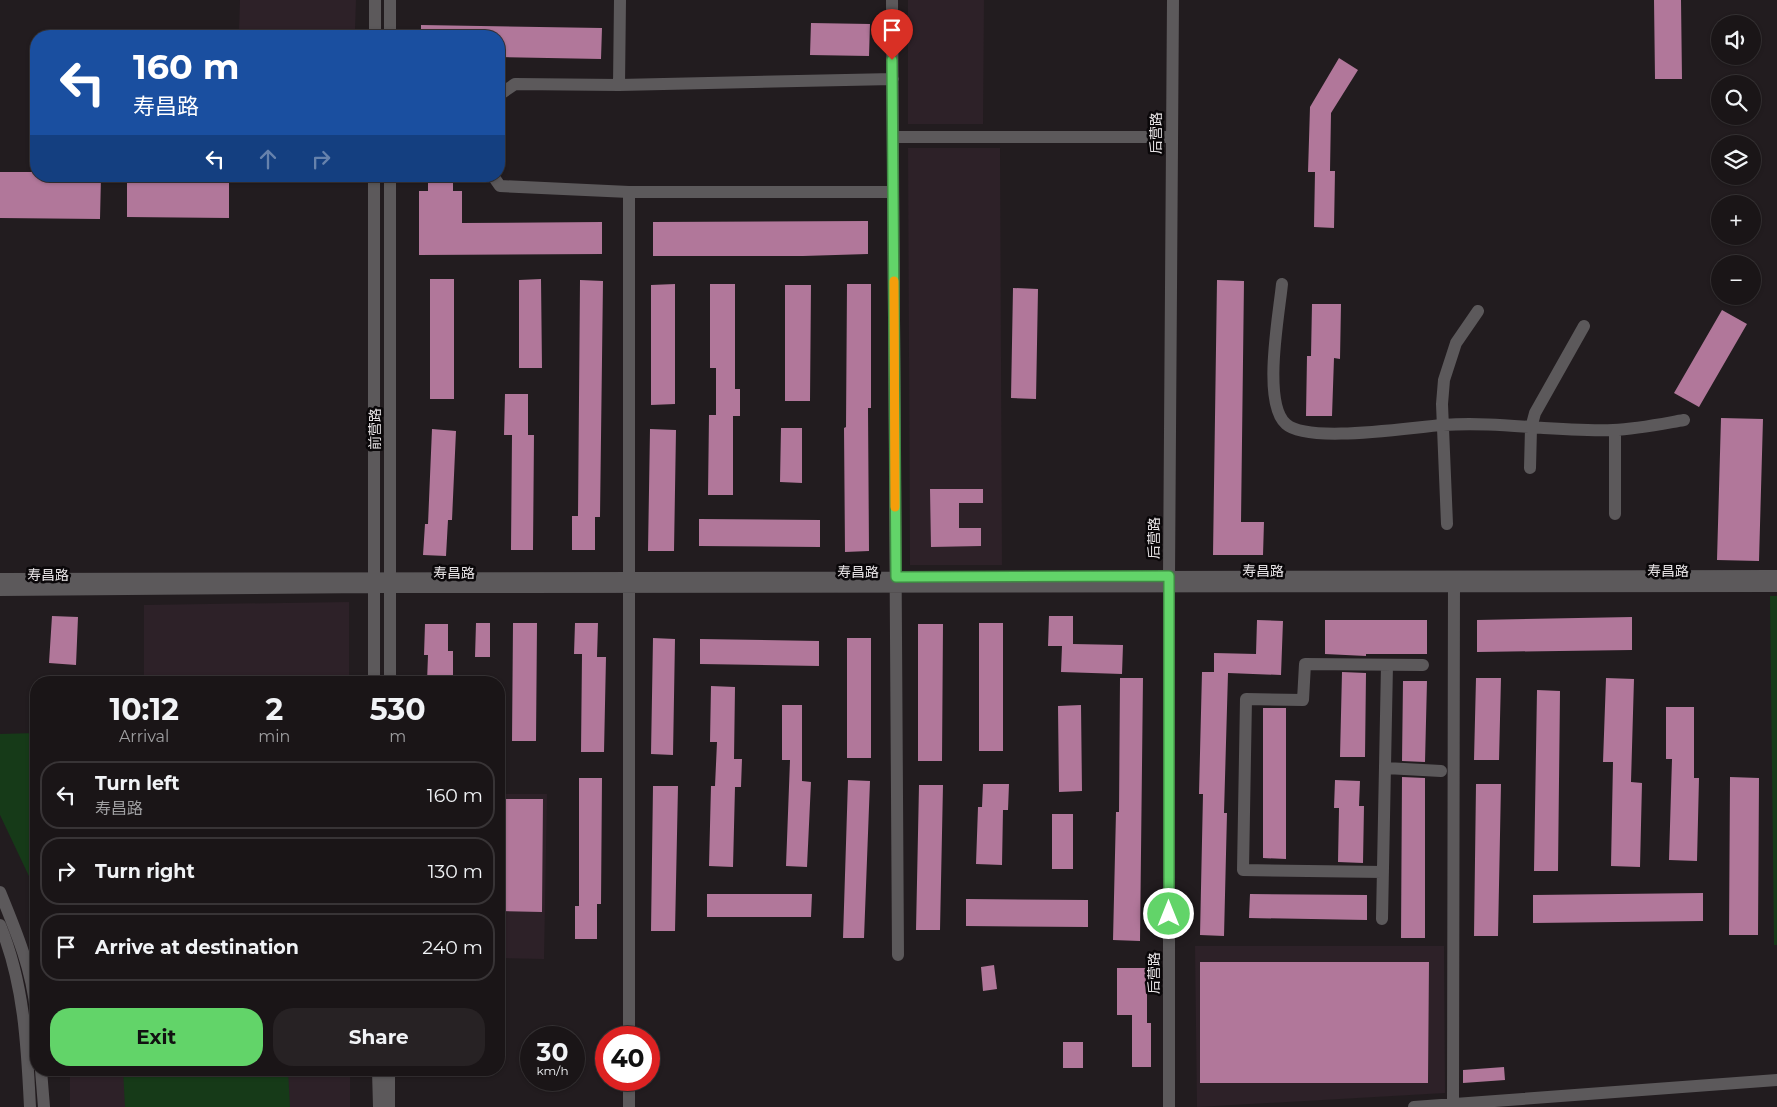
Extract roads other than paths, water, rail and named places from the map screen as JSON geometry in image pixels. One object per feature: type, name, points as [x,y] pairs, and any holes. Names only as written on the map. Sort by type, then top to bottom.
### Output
[{"type":"street","points":[[375,0],[375,30]]},
{"type":"street","points":[[390,0],[390,30]]},
{"type":"street","points":[[619,85],[620,0]]},
{"type":"street","points":[[892,0],[898,955]]},
{"type":"street","name":"后营路","points":[[1169,1107],[1172,0]]},
{"type":"street","points":[[505,90],[515,84],[619,85],[893,80]]},
{"type":"street","points":[[893,137],[1171,136]]},
{"type":"street","name":"前营路","points":[[374,182],[374,676]]},
{"type":"street","name":"前营路","points":[[390,182],[390,676]]},
{"type":"street","points":[[497,182],[500,186],[629,192],[893,192]]},
{"type":"street","points":[[628,1026],[629,192]]},
{"type":"street","points":[[1282,284],[1273,374],[1273,398],[1278,414],[1286,425],[1300,431],[1342,433],[1394,431],[1443,424],[1615,430],[1684,420]]},
{"type":"street","points":[[1447,524],[1443,424],[1444,380],[1456,343],[1478,311]]},
{"type":"street","points":[[1530,468],[1530,428],[1535,413],[1584,326]]},
{"type":"street","points":[[1615,430],[1615,514]]},
{"type":"street","points":[[374,552],[379,565],[390,580]]},
{"type":"street","points":[[390,552],[402,570],[420,583]]},
{"type":"street","name":"寿昌路","points":[[0,590],[373,582],[390,580],[420,583],[1454,581],[1777,576]]},
{"type":"street","name":"寿昌路","points":[[0,579],[373,582]]},
{"type":"street","points":[[1453,1103],[1454,581]]},
{"type":"street","name":"寿昌路","points":[[1454,581],[1777,586]]},
{"type":"street","points":[[1383,872],[1243,870],[1246,699],[1303,700],[1306,664],[1423,665]]},
{"type":"street","points":[[1382,919],[1387,665]]},
{"type":"street","points":[[1386,768],[1441,771]]},
{"type":"street","points":[[0,892],[25,954],[30,973]]},
{"type":"street","points":[[0,925],[20,989],[27,1052],[30,1107]]},
{"type":"street","points":[[41,1076],[44,1107]]},
{"type":"street","points":[[378,1076],[379,1107]]},
{"type":"street","points":[[389,1107],[390,1076]]},
{"type":"street","points":[[1414,1107],[1777,1080]]},
{"type":"street","points":[[628,1091],[629,1107]]}]
